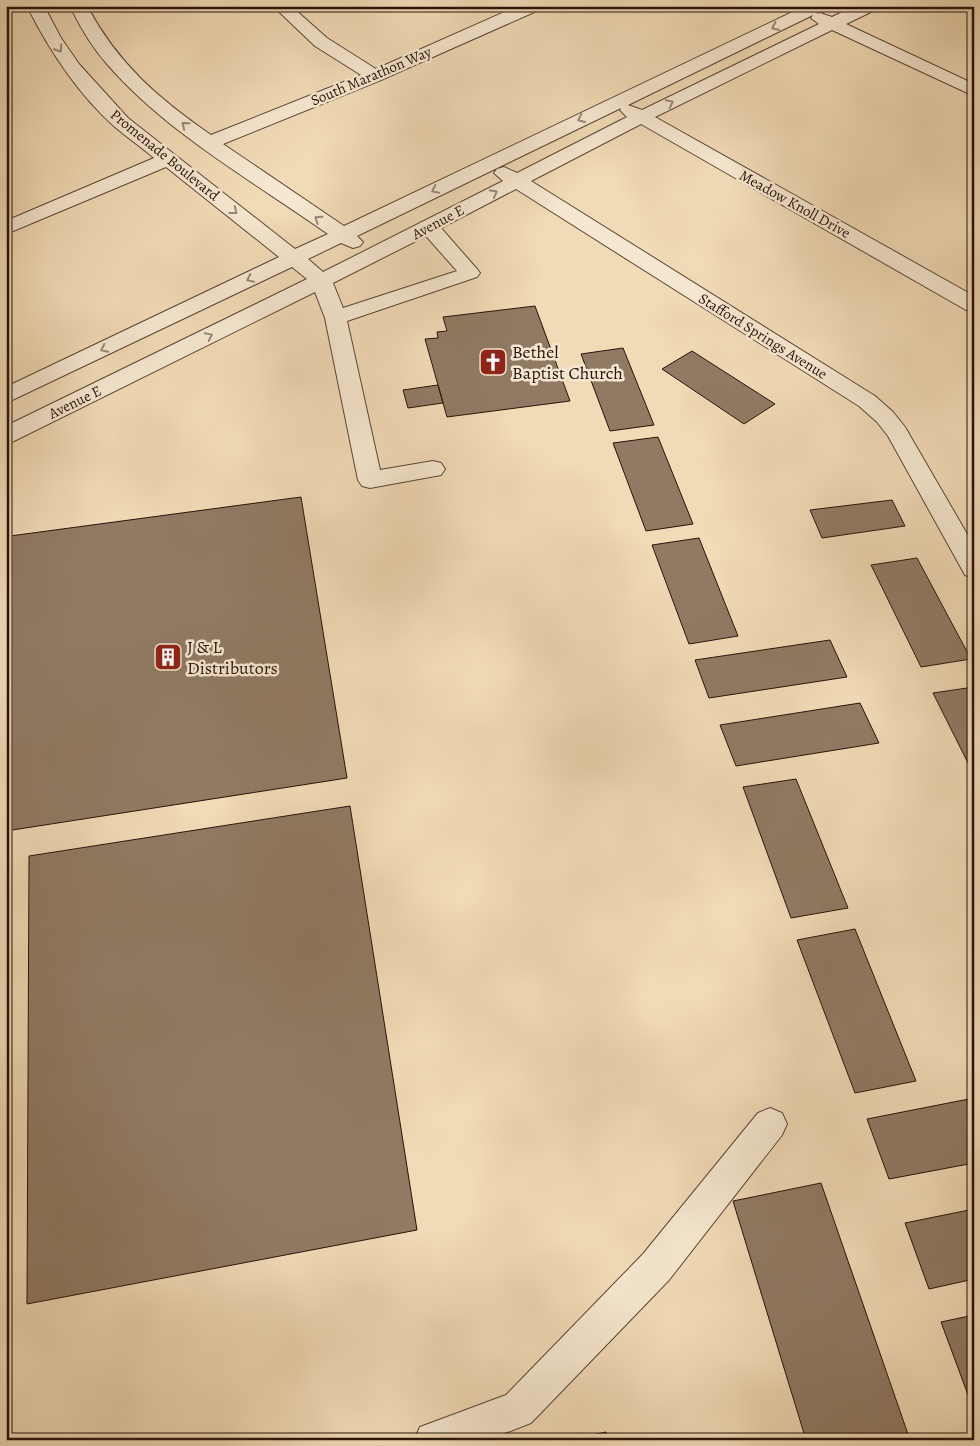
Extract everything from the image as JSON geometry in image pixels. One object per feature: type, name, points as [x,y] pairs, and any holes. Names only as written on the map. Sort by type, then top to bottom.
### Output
[{"type":"street","name":"Promenade Boulevard","points":[[35,6],[60,51],[81,78],[121,122],[322,280]]},
{"type":"street","points":[[78,6],[100,43],[141,90],[208,143],[373,255]]},
{"type":"street","points":[[281,6],[321,42],[374,76]]},
{"type":"street","name":"South Marathon Way","points":[[208,143],[374,76],[533,6]]},
{"type":"street","name":"Avenue E","points":[[6,436],[429,227],[641,117],[869,6]]},
{"type":"street","points":[[814,9],[833,24],[974,91]]},
{"type":"street","name":"Avenue E","points":[[6,396],[814,9]]},
{"type":"street","points":[[81,78],[119,67]]},
{"type":"street","name":"Meadow Knoll Drive","points":[[616,103],[974,305]]},
{"type":"street","points":[[6,228],[168,159]]},
{"type":"street","name":"Stafford Springs Avenue","points":[[490,163],[867,401],[885,417],[896,432],[974,569]]},
{"type":"street","points":[[336,318],[470,273],[429,227]]},
{"type":"street","points":[[322,280],[336,318],[370,480],[433,469]]},
{"type":"street","points":[[433,1440],[518,1410],[656,1267],[770,1124]]},
{"type":"building","name":"Bethel Baptist Church","points":[[535,306],[570,401],[447,417],[425,339],[438,338],[437,332],[447,331],[443,317]]},
{"type":"building","points":[[623,348],[654,425],[610,431],[581,354]]},
{"type":"building","points":[[692,351],[775,404],[744,424],[662,369]]},
{"type":"building","points":[[438,385],[443,403],[408,408],[403,390]]},
{"type":"building","points":[[658,437],[693,524],[646,531],[613,443]]},
{"type":"building","name":"J & L Distributors","points":[[301,497],[347,778],[6,831],[10,536]]},
{"type":"building","points":[[892,500],[905,526],[822,538],[810,510]]},
{"type":"building","points":[[699,538],[738,636],[689,644],[652,545]]},
{"type":"building","points":[[917,558],[971,659],[921,667],[871,565]]},
{"type":"building","points":[[830,640],[847,677],[709,698],[695,660]]},
{"type":"building","points":[[974,687],[974,775],[933,693]]},
{"type":"building","points":[[860,703],[879,743],[736,766],[720,725]]},
{"type":"building","points":[[796,779],[848,908],[791,918],[743,787]]},
{"type":"building","points":[[350,806],[417,1230],[27,1304],[29,856]]},
{"type":"building","points":[[855,929],[916,1081],[855,1093],[797,940]]},
{"type":"building","points":[[974,1098],[974,1163],[889,1179],[867,1119]]},
{"type":"building","points":[[821,1183],[910,1440],[806,1440],[733,1201]]},
{"type":"building","points":[[974,1209],[974,1279],[929,1289],[905,1223]]},
{"type":"building","points":[[974,1315],[974,1411],[941,1322]]},
{"type":"building","points":[[606,1432],[608,1440],[568,1440]]},
{"type":"place","name":"Bethel Baptist Church","points":[[493,362]]},
{"type":"place","name":"J & L Distributors","points":[[168,657]]}]
